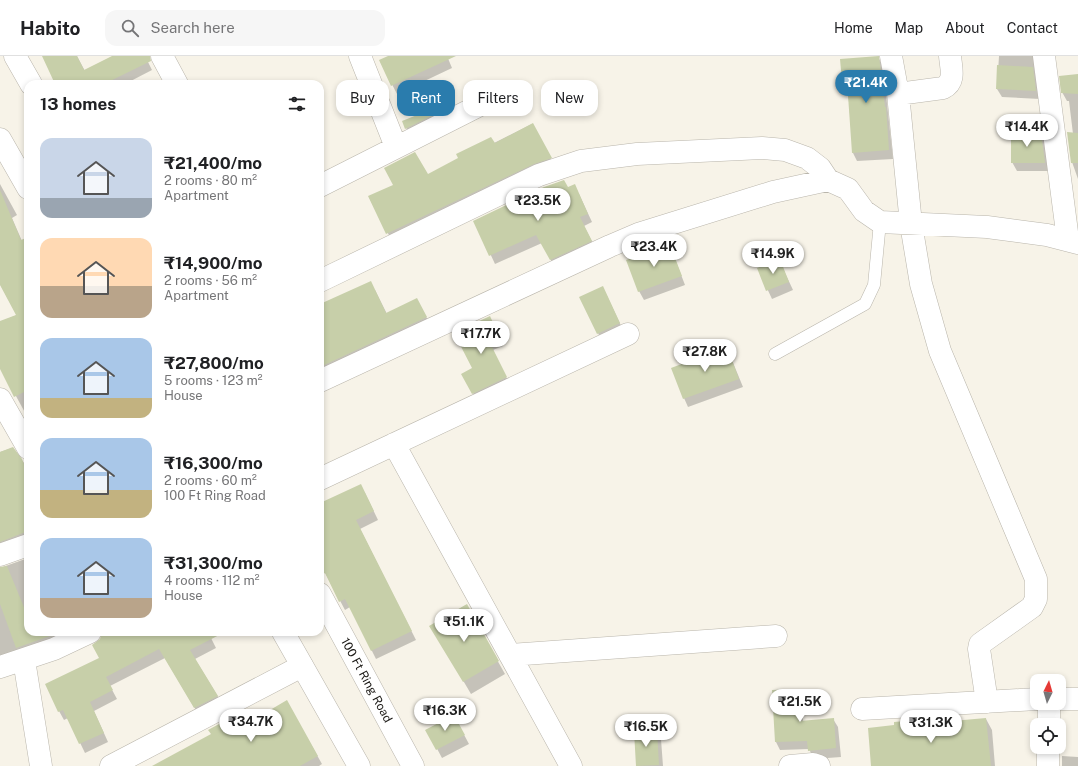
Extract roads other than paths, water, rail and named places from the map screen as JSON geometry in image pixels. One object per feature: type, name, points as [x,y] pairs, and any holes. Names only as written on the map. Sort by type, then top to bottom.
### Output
[{"type":"street","points":[[15,56],[29,80]]},
{"type":"street","points":[[162,56],[175,80]]},
{"type":"street","points":[[360,56],[396,147]]},
{"type":"street","points":[[891,56],[898,94],[911,224],[921,284],[940,352],[1036,579],[1036,599],[1032,607],[980,644],[979,649],[987,702]]},
{"type":"street","points":[[898,94],[943,88],[950,85],[952,80],[950,56]]},
{"type":"street","points":[[324,279],[539,175],[582,161],[638,154],[762,148],[785,150],[807,158],[820,168],[828,180],[848,189],[864,211],[880,222],[987,227],[1047,235],[1073,242],[1044,56]]},
{"type":"street","points":[[324,184],[463,114]]},
{"type":"street","points":[[0,139],[6,165],[24,184]]},
{"type":"street","points":[[324,379],[602,249],[638,234],[772,192],[828,180]]},
{"type":"street","points":[[324,477],[628,334]]},
{"type":"street","points":[[0,399],[24,441]]},
{"type":"street","points":[[394,444],[572,766]]},
{"type":"street","points":[[0,555],[24,546]]},
{"type":"street","name":"100 Ft Ring Road","points":[[324,601],[413,766]]},
{"type":"street","points":[[0,668],[54,649],[82,636]]},
{"type":"street","points":[[285,636],[359,766]]},
{"type":"street","points":[[510,655],[776,636]]},
{"type":"street","points":[[24,660],[40,766]]},
{"type":"street","points":[[112,766],[302,666]]},
{"type":"street","points":[[862,709],[1030,699]]},
{"type":"street","points":[[1066,699],[1078,699]]},
{"type":"street","points":[[1048,754],[1048,766]]},
{"type":"street","points":[[790,766],[813,764],[819,766]]},
{"type":"lane","points":[[775,354],[865,304],[874,285],[880,222]]}]
